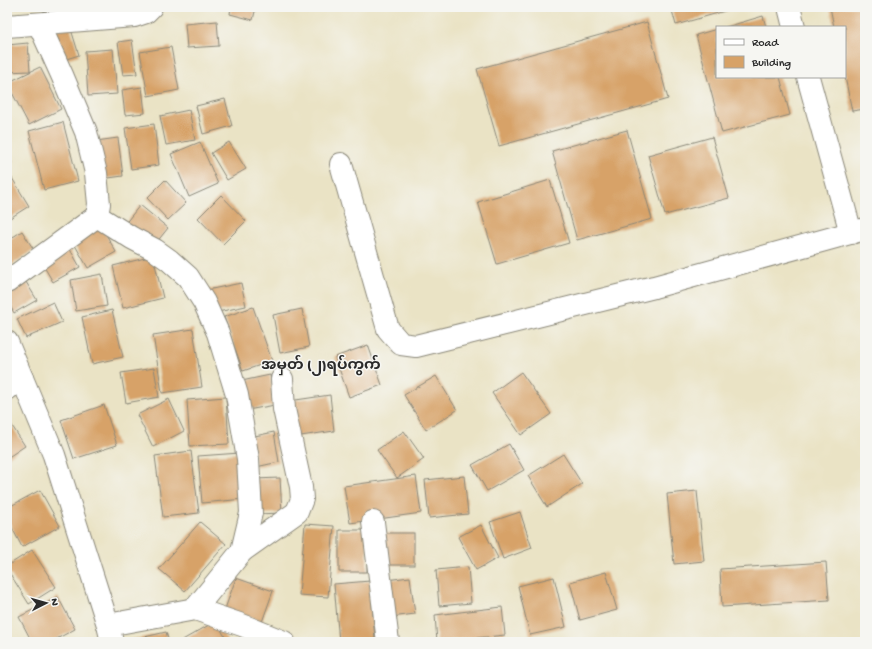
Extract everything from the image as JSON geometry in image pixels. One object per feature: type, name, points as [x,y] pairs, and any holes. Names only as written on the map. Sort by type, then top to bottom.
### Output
[{"type":"street","points":[[7,26],[42,16],[134,16],[146,12],[151,7]]},
{"type":"street","points":[[789,7],[794,26]]},
{"type":"street","points":[[7,20],[35,12],[42,16],[62,75],[86,132],[96,173],[99,204],[97,216],[7,282]]},
{"type":"street","points":[[341,164],[388,329],[401,344],[416,346],[654,287],[858,231],[808,78]]},
{"type":"street","points":[[97,216],[170,260],[188,277],[204,302],[218,333],[237,395],[248,460],[251,513],[242,551]]},
{"type":"street","points":[[7,342],[15,383],[54,455],[110,633],[195,609],[242,625],[284,642]]},
{"type":"street","points":[[195,609],[242,551],[297,512],[302,499],[301,487],[284,409],[282,379]]},
{"type":"street","points":[[373,522],[388,642]]},
{"type":"building","points":[[231,7],[256,7],[253,20],[230,14]]},
{"type":"building","points":[[671,7],[739,7],[676,25]]},
{"type":"building","points":[[830,7],[865,7],[865,109],[852,111],[845,78],[846,26],[834,26]]},
{"type":"building","points":[[763,16],[766,26],[729,26]]},
{"type":"building","points":[[217,21],[219,46],[187,48],[185,24]]},
{"type":"building","points":[[647,22],[668,99],[499,146],[477,69]]},
{"type":"building","points":[[70,26],[79,55],[60,61],[51,32]]},
{"type":"building","points":[[716,29],[716,78],[780,78],[790,115],[722,133],[696,35]]},
{"type":"building","points":[[132,40],[137,74],[123,75],[118,42]]},
{"type":"building","points":[[28,43],[30,71],[7,72],[7,45]]},
{"type":"building","points":[[171,47],[179,90],[148,96],[140,52]]},
{"type":"building","points":[[113,49],[117,94],[88,96],[85,51]]},
{"type":"building","points":[[40,67],[61,109],[29,125],[7,83]]},
{"type":"building","points":[[142,87],[145,113],[125,115],[122,90]]},
{"type":"building","points":[[225,99],[232,126],[203,134],[196,106]]},
{"type":"building","points":[[189,110],[195,140],[166,145],[160,116]]},
{"type":"building","points":[[63,122],[78,181],[44,190],[29,131]]},
{"type":"building","points":[[154,124],[159,165],[131,169],[125,128]]},
{"type":"building","points":[[627,130],[652,219],[577,240],[552,151]]},
{"type":"building","points":[[712,137],[729,198],[665,215],[648,155]]},
{"type":"building","points":[[118,138],[123,176],[101,179],[96,141]]},
{"type":"building","points":[[200,142],[218,184],[189,197],[171,154]]},
{"type":"building","points":[[229,142],[246,169],[227,180],[211,153]]},
{"type":"building","points":[[7,154],[12,163],[7,166]]},
{"type":"building","points":[[12,178],[29,206],[7,220],[7,181]]},
{"type":"building","points":[[165,180],[186,203],[168,220],[147,198]]},
{"type":"building","points":[[550,180],[569,243],[497,264],[478,202]]},
{"type":"building","points":[[221,195],[246,221],[223,244],[198,218]]},
{"type":"building","points":[[140,205],[168,228],[152,248],[124,225]]},
{"type":"building","points":[[100,224],[116,252],[88,268],[72,240]]},
{"type":"building","points":[[22,231],[34,250],[7,268],[7,241]]},
{"type":"building","points":[[67,244],[80,267],[53,282],[40,260]]},
{"type":"building","points":[[153,256],[163,298],[123,308],[113,266]]},
{"type":"building","points":[[102,274],[107,306],[76,311],[71,280]]},
{"type":"building","points":[[23,277],[37,300],[14,313],[7,300],[7,286]]},
{"type":"building","points":[[241,283],[246,306],[213,313],[207,290]]},
{"type":"building","points":[[53,302],[62,322],[26,338],[17,319]]},
{"type":"building","points":[[253,307],[272,361],[243,371],[224,317]]},
{"type":"building","points":[[302,309],[309,347],[280,353],[273,315]]},
{"type":"building","points":[[112,310],[123,357],[92,364],[82,317]]},
{"type":"building","points":[[193,329],[202,387],[162,393],[153,335]]},
{"type":"building","points":[[368,345],[382,385],[349,397],[335,357]]},
{"type":"building","points":[[154,368],[159,397],[126,403],[121,373]]},
{"type":"building","points":[[521,372],[551,414],[521,435],[492,393]]},
{"type":"building","points":[[270,375],[275,405],[242,411],[237,382]]},
{"type":"building","points":[[436,376],[457,410],[426,430],[404,395]]},
{"type":"building","points":[[330,395],[334,431],[294,437],[289,401]]},
{"type":"building","points":[[226,397],[229,444],[190,446],[187,400]]},
{"type":"building","points":[[169,399],[184,431],[153,447],[137,415]]},
{"type":"building","points":[[104,405],[117,445],[74,459],[61,420]]},
{"type":"building","points":[[7,418],[25,446],[7,458]]},
{"type":"building","points":[[404,431],[424,459],[397,478],[377,450]]},
{"type":"building","points":[[274,432],[279,462],[256,467],[250,437]]},
{"type":"building","points":[[509,444],[524,470],[487,491],[472,465]]},
{"type":"building","points":[[191,451],[199,513],[163,517],[155,456]]},
{"type":"building","points":[[240,453],[244,499],[202,503],[198,456]]},
{"type":"building","points":[[563,454],[582,484],[547,507],[528,476]]},
{"type":"building","points":[[416,476],[421,513],[350,523],[344,486]]},
{"type":"building","points":[[464,476],[468,514],[429,518],[425,480]]},
{"type":"building","points":[[280,478],[282,513],[256,514],[254,479]]},
{"type":"building","points":[[40,490],[60,526],[22,547],[7,518],[7,508]]},
{"type":"building","points":[[697,491],[704,561],[674,564],[667,494]]},
{"type":"building","points":[[520,512],[532,548],[503,559],[490,522]]},
{"type":"building","points":[[200,522],[226,544],[185,591],[159,569]]},
{"type":"building","points":[[305,524],[334,526],[328,597],[299,595]]},
{"type":"building","points":[[481,525],[498,558],[476,570],[458,537]]},
{"type":"building","points":[[339,530],[368,530],[367,572],[339,572]]},
{"type":"building","points":[[385,533],[414,533],[414,565],[385,565]]},
{"type":"building","points":[[32,550],[56,587],[29,604],[7,569],[7,566]]},
{"type":"building","points":[[826,562],[829,600],[722,607],[720,569]]},
{"type":"building","points":[[468,567],[471,603],[439,606],[436,570]]},
{"type":"building","points":[[606,572],[617,610],[580,620],[570,582]]},
{"type":"building","points":[[410,577],[415,614],[391,617],[386,580]]},
{"type":"building","points":[[554,577],[566,627],[530,635],[518,586]]},
{"type":"building","points":[[236,578],[273,591],[262,622],[225,609]]},
{"type":"building","points":[[370,581],[375,639],[339,642],[334,584]]},
{"type":"building","points":[[58,597],[75,629],[51,642],[32,642],[19,617]]},
{"type":"building","points":[[502,607],[505,635],[437,642],[435,615]]},
{"type":"building","points":[[216,621],[228,642],[179,642]]},
{"type":"building","points":[[166,632],[169,642],[127,642],[127,641]]},
{"type":"district","name":"အမှတ် (၂)ရပ်ကွက်","points":[[321,364]]}]
